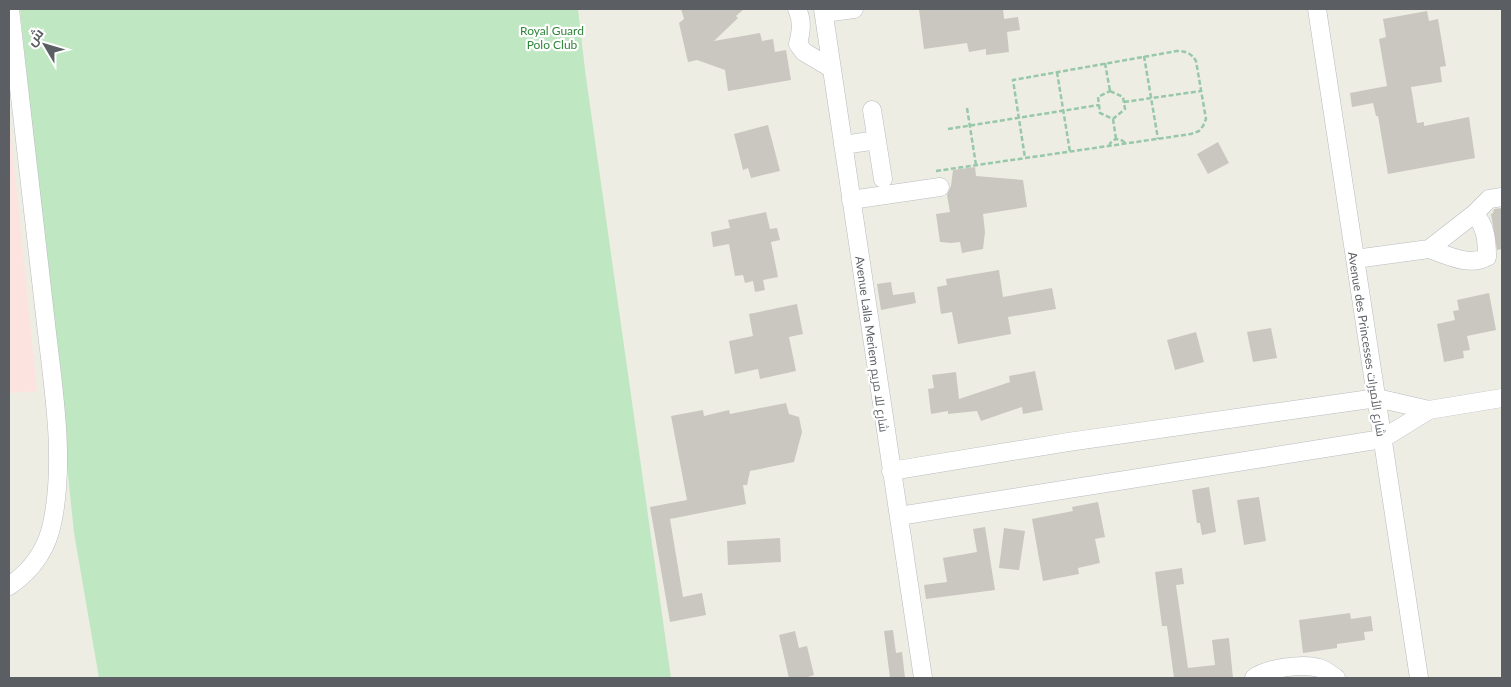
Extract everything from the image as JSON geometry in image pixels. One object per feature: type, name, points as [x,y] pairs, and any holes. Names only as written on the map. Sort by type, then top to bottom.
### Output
[{"type":"street","points":[[9,586],[23,576],[40,556],[53,521],[57,490],[57,444],[40,268],[10,9]]},
{"type":"street","points":[[797,9],[802,29],[798,44],[804,52],[831,68]]},
{"type":"street","points":[[823,11],[854,9]]},
{"type":"street","name":"Avenue des Princesses شارع الأميرات","points":[[1317,9],[1419,678]]},
{"type":"street","name":"Avenue Lalla Meriem شارع للا مريم","points":[[823,11],[923,678]]},
{"type":"street","points":[[872,110],[883,179]]},
{"type":"street","points":[[842,145],[877,140]]},
{"type":"street","points":[[851,200],[940,187]]},
{"type":"street","points":[[1429,249],[1474,214],[1489,199],[1502,197]]},
{"type":"street","points":[[1355,259],[1429,249],[1466,261],[1479,262],[1487,257],[1487,242],[1483,226],[1479,218],[1474,214]]},
{"type":"street","points":[[891,471],[1058,444],[1377,398],[1429,410],[1502,398]]},
{"type":"street","points":[[899,516],[1382,439],[1429,410]]},
{"type":"street","points":[[1254,678],[1261,673],[1301,666],[1321,668],[1336,678]]},
{"type":"path","points":[[930,172],[1191,134],[1204,126],[1206,119],[1196,61],[1186,51],[1177,51],[1013,80],[1025,158]]},
{"type":"path","points":[[1144,56],[1158,139]]},
{"type":"path","points":[[1105,63],[1110,91]]},
{"type":"path","points":[[1057,72],[1070,152]]},
{"type":"path","points":[[1110,91],[1123,97],[1125,110],[1113,119]]},
{"type":"path","points":[[1110,91],[1098,97],[1100,113],[1113,119]]},
{"type":"path","points":[[1124,102],[1201,91]]},
{"type":"path","points":[[948,129],[1099,105]]},
{"type":"path","points":[[967,108],[976,165]]},
{"type":"path","points":[[1113,119],[1116,139]]},
{"type":"path","points":[[1116,139],[1125,144]]},
{"type":"path","points":[[1109,146],[1116,139]]},
{"type":"shaded area","points":[[9,115],[37,391],[9,393]]},
{"type":"green space","name":"Royal Guard Polo Club","points":[[20,9],[578,9],[671,678],[99,678],[74,533]]},
{"type":"building","points":[[681,9],[744,9],[736,16],[738,18],[714,41],[760,33],[762,41],[773,39],[775,52],[786,50],[791,80],[728,91],[725,70],[697,60],[688,62],[679,23],[684,19]]},
{"type":"building","points":[[919,9],[1003,9],[1004,19],[1018,17],[1020,30],[1007,32],[1009,52],[986,55],[986,49],[969,52],[967,43],[924,49]]},
{"type":"building","points":[[1427,11],[1429,21],[1438,19],[1446,66],[1440,67],[1442,82],[1411,87],[1417,123],[1424,122],[1424,126],[1469,117],[1475,158],[1388,174],[1378,116],[1376,116],[1373,103],[1352,107],[1350,93],[1387,86],[1379,39],[1386,37],[1383,19]]},
{"type":"building","points":[[768,125],[780,171],[751,178],[748,168],[743,170],[734,134]]},
{"type":"building","points":[[1218,142],[1229,163],[1208,174],[1197,154]]},
{"type":"building","points":[[975,167],[976,176],[1023,180],[1027,207],[983,214],[985,232],[983,249],[962,253],[960,242],[940,242],[936,214],[950,212],[947,195],[951,186],[953,170]]},
{"type":"building","points":[[1502,208],[1502,249],[1497,250],[1491,214],[1494,209]]},
{"type":"building","points":[[766,212],[770,229],[777,228],[780,240],[771,242],[778,277],[763,280],[765,290],[755,292],[753,281],[745,283],[743,275],[735,276],[729,244],[713,247],[711,232],[730,228],[728,220]]},
{"type":"building","points":[[999,270],[1003,297],[1052,288],[1056,309],[1008,317],[1011,334],[958,344],[952,312],[941,314],[937,287],[947,285],[946,279]]},
{"type":"building","points":[[891,282],[893,295],[914,292],[916,303],[881,310],[877,284]]},
{"type":"building","points":[[1489,293],[1496,330],[1467,336],[1470,350],[1463,351],[1464,358],[1444,362],[1437,324],[1455,320],[1453,311],[1459,310],[1457,300]]},
{"type":"building","points":[[797,304],[803,334],[789,337],[796,371],[760,379],[758,369],[735,374],[729,341],[753,336],[749,314]]},
{"type":"building","points":[[1271,328],[1277,358],[1253,362],[1247,332]]},
{"type":"building","points":[[1196,332],[1204,362],[1175,370],[1167,340]]},
{"type":"building","points":[[1035,371],[1043,410],[1023,414],[1022,407],[981,421],[977,411],[948,414],[948,411],[931,414],[928,389],[934,388],[932,375],[956,372],[959,399],[1010,382],[1009,376]]},
{"type":"building","points":[[786,403],[789,414],[799,417],[802,432],[794,462],[750,471],[747,485],[743,485],[746,504],[670,519],[683,597],[702,593],[706,615],[670,622],[650,507],[687,500],[671,416],[703,410],[704,416],[729,410],[730,414]]},
{"type":"building","points":[[1209,487],[1216,532],[1202,535],[1200,523],[1197,523],[1192,490]]},
{"type":"building","points":[[1259,497],[1266,541],[1244,545],[1237,500]]},
{"type":"building","points":[[1098,502],[1105,537],[1095,539],[1100,563],[1078,568],[1079,574],[1043,581],[1032,519],[1073,511],[1072,507]]},
{"type":"building","points":[[985,527],[995,590],[926,599],[924,585],[947,582],[943,558],[977,552],[973,529]]},
{"type":"building","points":[[1004,528],[1025,531],[1019,570],[999,568]]},
{"type":"building","points":[[780,538],[781,562],[728,565],[727,541]]},
{"type":"building","points":[[1182,568],[1184,584],[1176,585],[1188,668],[1215,665],[1212,640],[1229,638],[1233,678],[1174,678],[1167,626],[1162,626],[1155,572]]},
{"type":"building","points":[[1350,613],[1351,619],[1371,616],[1373,631],[1364,632],[1365,640],[1337,644],[1337,648],[1303,653],[1299,620]]},
{"type":"building","points":[[893,630],[896,653],[902,652],[905,678],[890,678],[884,631]]},
{"type":"building","points":[[795,631],[799,648],[807,646],[814,675],[808,678],[789,678],[779,635]]}]
